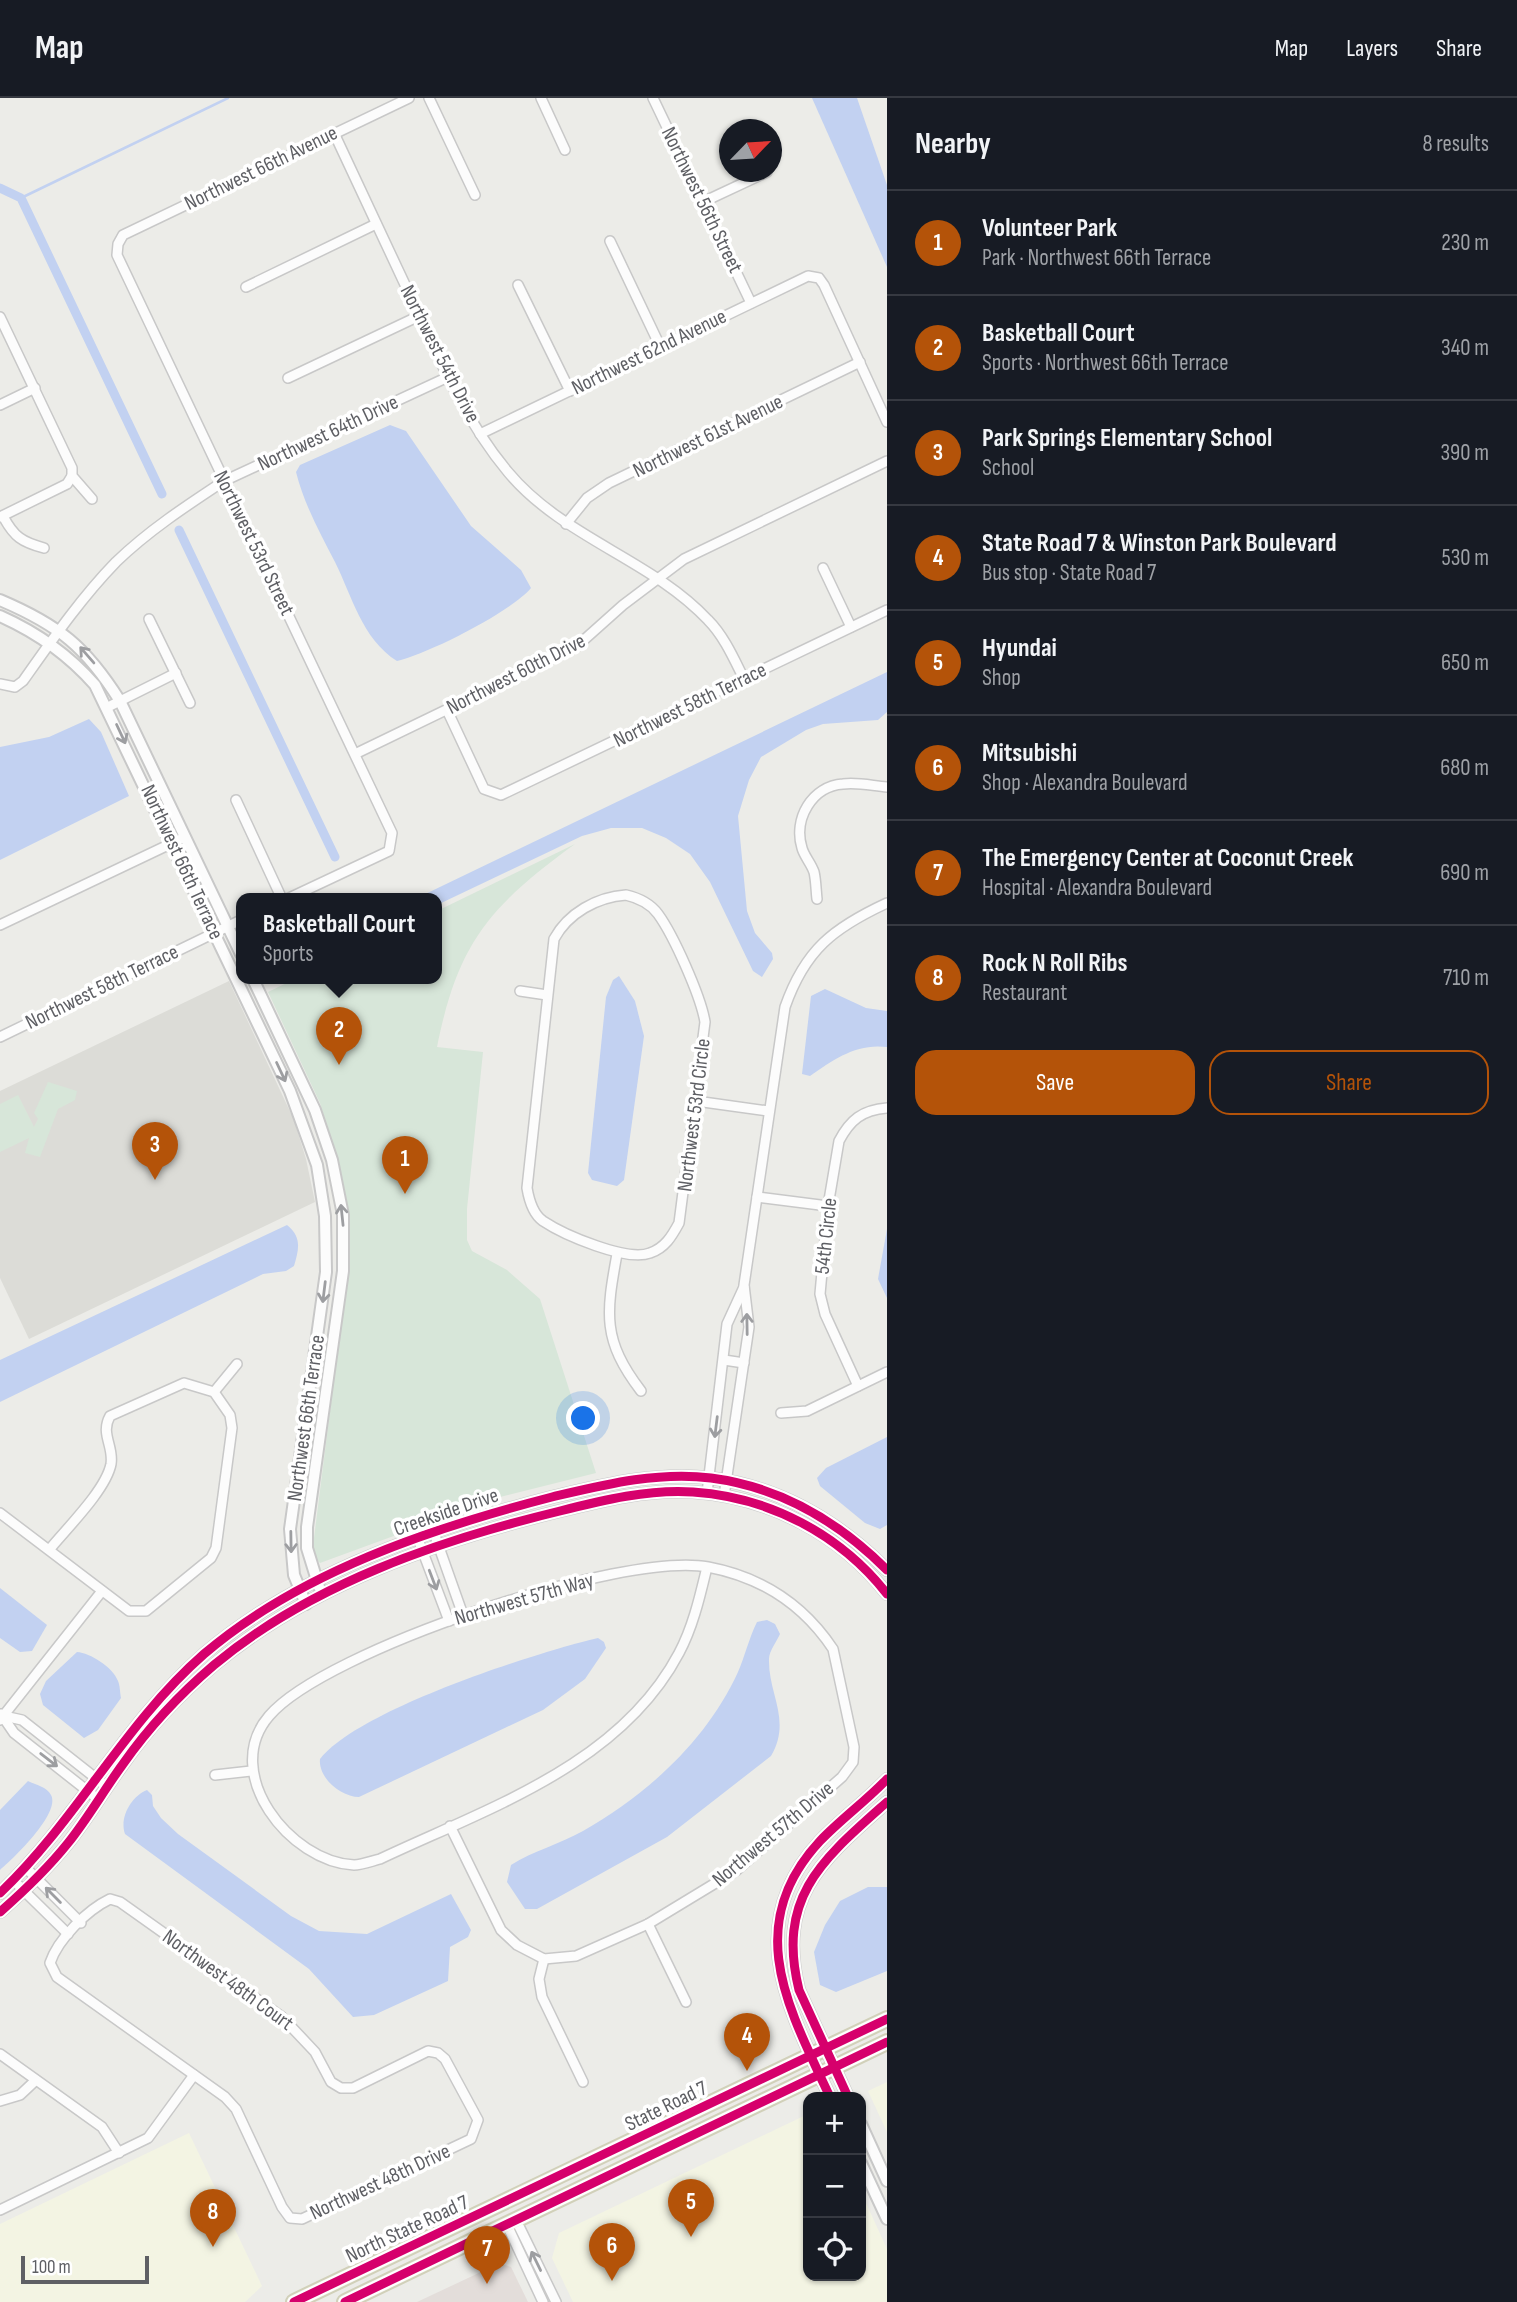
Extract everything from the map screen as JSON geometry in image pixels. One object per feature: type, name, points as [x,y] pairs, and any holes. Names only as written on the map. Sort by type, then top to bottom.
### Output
[{"type":"main road","name":"State Road 7","points":[[535,2188],[887,2019]]},
{"type":"main road","name":"State Road 7","points":[[511,2223],[887,2042]]},
{"type":"main road","name":"North State Road 7","points":[[294,2302],[535,2188]]},
{"type":"main road","points":[[511,2223],[515,2207],[535,2188]]},
{"type":"main road","points":[[474,2240],[494,2222],[500,2205]]},
{"type":"main road","name":"North State Road 7","points":[[345,2302],[511,2223]]},
{"type":"main road","points":[[304,2302],[319,2291]]},
{"type":"street","name":"Northwest 66th Avenue","points":[[118,244],[123,235],[409,98]]},
{"type":"street","points":[[429,98],[475,195]]},
{"type":"street","points":[[541,98],[565,150]]},
{"type":"street","name":"Northwest 56th Street","points":[[657,99],[751,303]]},
{"type":"street","name":"Northwest 54th Drive","points":[[334,133],[447,377],[480,434],[509,473],[566,524],[656,579],[709,620],[732,653],[744,679]]},
{"type":"street","points":[[703,202],[745,182]]},
{"type":"street","points":[[246,287],[376,224]]},
{"type":"street","points":[[610,241],[660,346]]},
{"type":"street","name":"Northwest 53rd Street","points":[[118,244],[117,255],[392,833],[393,842],[389,851],[298,893]]},
{"type":"street","name":"Northwest 62nd Avenue","points":[[480,434],[808,276],[819,278],[860,362]]},
{"type":"street","points":[[518,285],[570,391]]},
{"type":"street","points":[[288,378],[419,316]]},
{"type":"street","points":[[0,317],[72,468],[72,476],[67,484],[2,516],[13,535],[23,543],[44,548]]},
{"type":"street","points":[[860,362],[887,422]]},
{"type":"street","name":"Northwest 61st Avenue","points":[[566,524],[587,498],[609,483],[860,362]]},
{"type":"street","name":"Northwest 64th Drive","points":[[0,684],[15,687],[23,681],[83,600],[152,530],[224,481],[447,377]]},
{"type":"street","points":[[0,405],[34,388]]},
{"type":"street","name":"Northwest 60th Drive","points":[[356,753],[576,648],[656,579],[684,559],[887,461]]},
{"type":"street","points":[[72,476],[92,499]]},
{"type":"street","points":[[823,568],[851,627]]},
{"type":"street","name":"Northwest 66th Terrace","points":[[0,600],[31,613],[82,648],[120,701],[236,943]]},
{"type":"street","name":"Northwest 58th Terrace","points":[[447,710],[484,789],[502,795],[887,610]]},
{"type":"street","name":"Northwest 66th Terrace","points":[[0,616],[50,643],[72,659],[95,685],[108,707],[236,977]]},
{"type":"street","points":[[149,619],[190,703]]},
{"type":"street","points":[[108,707],[176,673]]},
{"type":"street","points":[[817,899],[814,872],[802,849],[799,833],[801,818],[808,805],[816,795],[841,783],[887,787]]},
{"type":"street","points":[[236,800],[282,893]]},
{"type":"street","points":[[0,925],[185,837]]},
{"type":"street","name":"Northwest 53rd Circle","points":[[613,896],[639,898],[659,915],[702,1005],[704,1040],[696,1101],[680,1223],[661,1248],[633,1256],[618,1254],[542,1221],[529,1199],[527,1188],[547,995],[554,939],[562,924],[574,914],[613,896]]},
{"type":"street","points":[[706,1493],[727,1324],[744,1285],[785,1007],[795,978],[814,950],[837,929],[887,902]]},
{"type":"street","name":"Northwest 58th Terrace","points":[[0,1037],[236,922]]},
{"type":"street","name":"Northwest 66th Terrace","points":[[239,984],[302,1118],[317,1165],[325,1216],[326,1272],[290,1529],[290,1552],[299,1591],[306,1604]]},
{"type":"street","name":"Northwest 66th Terrace","points":[[256,984],[316,1110],[332,1160],[343,1215],[343,1271],[307,1527],[307,1548],[323,1596]]},
{"type":"street","points":[[520,991],[547,995]]},
{"type":"street","points":[[268,1045],[283,1038]]},
{"type":"street","points":[[696,1101],[768,1111]]},
{"type":"street","name":"54th Circle","points":[[858,1386],[825,1314],[820,1294],[828,1206],[839,1141],[847,1126],[858,1116],[887,1108]]},
{"type":"street","points":[[757,1197],[828,1206]]},
{"type":"street","points":[[618,1254],[607,1317],[622,1367],[641,1391]]},
{"type":"street","points":[[724,1496],[749,1327],[744,1285]]},
{"type":"street","points":[[724,1360],[744,1363]]},
{"type":"street","points":[[214,1392],[237,1364]]},
{"type":"street","points":[[781,1413],[807,1411],[887,1372]]},
{"type":"street","points":[[0,1513],[129,1611],[146,1611],[211,1558],[216,1548],[232,1428],[224,1402],[214,1392],[184,1383],[110,1416],[105,1436],[111,1462],[106,1478],[49,1550]]},
{"type":"street","name":"Creekside Drive","points":[[0,1893],[26,1868],[68,1819],[144,1714],[184,1673],[237,1628],[317,1582],[434,1533],[518,1506],[605,1486],[655,1478],[709,1478],[766,1492],[811,1511],[848,1534],[887,1570]]},
{"type":"street","name":"Creekside Drive","points":[[0,1912],[24,1891],[66,1845],[142,1738],[187,1690],[238,1647],[306,1604],[439,1547],[535,1517],[606,1501],[664,1492],[706,1493],[778,1511],[821,1533],[852,1557],[887,1594]]},
{"type":"street","points":[[434,1533],[463,1615]]},
{"type":"street","points":[[418,1539],[449,1621]]},
{"type":"street","name":"Northwest 57th Way","points":[[251,1771],[257,1732],[270,1714],[340,1668],[463,1615],[528,1595],[620,1573],[680,1565],[707,1567],[747,1577],[792,1602],[810,1618],[833,1649]]},
{"type":"street","points":[[215,1776],[251,1771],[266,1804],[295,1839],[310,1851],[332,1861],[356,1865],[380,1859],[558,1773],[629,1722],[679,1653],[696,1610],[707,1567]]},
{"type":"street","points":[[1,1716],[102,1591]]},
{"type":"street","name":"Northwest 57th Drive","points":[[544,1959],[576,1956],[648,1924],[737,1870],[842,1777],[853,1762],[854,1747],[833,1649]]},
{"type":"street","points":[[1,1716],[22,1720],[107,1787]]},
{"type":"street","points":[[1,1716],[14,1733],[99,1800]]},
{"type":"street","points":[[828,2092],[791,2012],[778,1969],[777,1938],[782,1909],[789,1888],[804,1860],[820,1841],[887,1779]]},
{"type":"street","points":[[846,2092],[799,1990],[795,1971],[796,1918],[811,1880],[823,1862],[887,1800],[877,1789]]},
{"type":"street","points":[[450,1826],[501,1930],[517,1945],[544,1959],[539,1979],[542,1997],[583,2082]]},
{"type":"street","points":[[26,1868],[81,1923]]},
{"type":"street","points":[[13,1880],[68,1934]]},
{"type":"street","name":"Northwest 48th Court","points":[[81,1923],[102,1903],[110,1899],[120,1902],[282,2017],[300,2033],[331,2082],[341,2088],[353,2088],[428,2051],[438,2053]]},
{"type":"street","name":"Northwest 48th Drive","points":[[81,1923],[54,1952],[50,1963],[57,1977],[225,2096],[236,2109],[282,2207],[290,2218],[302,2220],[471,2139],[478,2120],[446,2059],[438,2053]]},
{"type":"street","points":[[648,1924],[687,2002]]},
{"type":"street","points":[[0,2053],[102,2126],[119,2153]]},
{"type":"street","points":[[0,2210],[148,2138],[194,2075]]},
{"type":"street","points":[[0,2101],[20,2095],[36,2080]]},
{"type":"street","points":[[866,2135],[887,2180]]},
{"type":"street","points":[[866,2174],[887,2219]]},
{"type":"street","points":[[511,2223],[543,2302]]},
{"type":"street","points":[[511,2223],[556,2302]]},
{"type":"shaded area","points":[[575,844],[521,887],[482,929],[455,980],[437,1047],[483,1052],[467,1209],[467,1240],[472,1251],[507,1270],[540,1299],[596,1473],[500,1497],[320,1563],[315,1558],[313,1546],[348,1268],[339,1178],[330,1135],[320,1103],[268,992],[285,984],[442,984],[442,909]]},
{"type":"shaded area","points":[[229,981],[294,1120],[315,1202],[29,1339],[0,1278],[0,1091]]},
{"type":"shaded area","points":[[48,1082],[77,1091],[75,1100],[58,1109],[40,1157],[25,1153],[29,1138],[0,1152],[0,1104],[18,1095],[34,1127],[38,1119],[34,1113]]},
{"type":"shaded area","points":[[887,2082],[887,2132],[868,2091]]},
{"type":"shaded area","points":[[803,2116],[803,2281],[866,2281],[866,2203],[887,2249],[887,2302],[573,2302],[552,2258],[559,2233]]},
{"type":"shaded area","points":[[189,2133],[262,2286],[245,2302],[0,2302],[0,2224]]},
{"type":"shaded area","points":[[500,2263],[511,2267],[528,2302],[417,2302]]},
{"type":"water","points":[[812,98],[857,98],[887,185],[887,267]]},
{"type":"water","points":[[390,425],[406,431],[471,526],[521,570],[531,588],[506,609],[468,631],[397,661],[375,641],[359,616],[308,507],[296,472],[300,465]]},
{"type":"water","points":[[887,672],[887,712],[878,720],[823,724],[806,730],[761,757],[749,780],[738,816],[747,911],[755,933],[772,953],[773,959],[762,977],[753,971],[710,882],[690,854],[666,838],[642,828],[611,828],[582,836],[442,903],[442,893],[427,893]]},
{"type":"water","points":[[89,719],[101,732],[129,796],[0,860],[0,747],[49,737]]},
{"type":"water","points":[[619,976],[635,1001],[644,1036],[624,1180],[617,1186],[592,1180],[588,1173],[606,997],[613,980]]},
{"type":"water","points":[[825,989],[866,1008],[887,1011],[887,1047],[856,1050],[837,1058],[810,1076],[802,1074],[811,996]]},
{"type":"water","points":[[287,1225],[295,1234],[298,1249],[294,1266],[286,1271],[263,1274],[0,1402],[0,1360]]},
{"type":"water","points":[[887,1229],[887,1298],[878,1279]]},
{"type":"water","points":[[887,1437],[887,1525],[880,1529],[865,1523],[820,1486],[817,1478],[826,1468]]},
{"type":"water","points":[[0,1588],[47,1625],[32,1651],[20,1652],[0,1638]]},
{"type":"water","points":[[767,1620],[775,1624],[780,1634],[769,1659],[779,1719],[777,1743],[771,1756],[667,1837],[537,1909],[525,1909],[507,1882],[511,1865],[574,1836],[607,1816],[673,1763],[710,1720],[738,1672],[757,1622]]},
{"type":"water","points":[[598,1638],[604,1642],[606,1648],[585,1679],[543,1710],[359,1797],[338,1790],[323,1773],[320,1759],[340,1740],[408,1703],[492,1670]]},
{"type":"water","points":[[77,1652],[94,1658],[111,1671],[119,1683],[121,1698],[98,1730],[84,1738],[43,1705],[40,1694],[46,1681]]},
{"type":"water","points":[[28,1781],[41,1786],[51,1795],[49,1813],[34,1835],[0,1870],[0,1810]]},
{"type":"water","points":[[147,1790],[152,1795],[153,1806],[161,1818],[178,1834],[291,1916],[319,1931],[367,1934],[451,1894],[471,1930],[468,1937],[450,1947],[448,1981],[374,2015],[353,2017],[309,1969],[125,1834],[124,1821],[128,1808],[136,1797]]},
{"type":"water","points":[[868,1887],[887,1887],[887,1971],[836,1992],[820,1985],[814,1952],[825,1925],[840,1901]]},
{"type":"waterway","points":[[21,198],[228,98]]},
{"type":"waterway","points":[[0,188],[21,198],[162,494]]},
{"type":"waterway","points":[[179,530],[335,857]]},
{"type":"cycle path","points":[[0,1893],[53,1835],[149,1711],[175,1681],[204,1654],[282,1599],[325,1576],[414,1539],[507,1509],[591,1488],[631,1480],[691,1476],[736,1483],[784,1498],[849,1536],[887,1570]]},
{"type":"cycle path","points":[[0,1912],[36,1879],[60,1852],[154,1724],[214,1665],[252,1636],[334,1588],[423,1551],[593,1503],[643,1494],[693,1492],[749,1502],[801,1522],[848,1553],[887,1594]]},
{"type":"cycle path","points":[[828,2092],[800,2032],[780,1968],[778,1936],[782,1904],[796,1873],[820,1841],[887,1779]]},
{"type":"cycle path","points":[[846,2092],[799,1990],[794,1957],[794,1929],[800,1904],[810,1882],[843,1842],[887,1802]]},
{"type":"cycle path","points":[[294,2302],[887,2019]]},
{"type":"cycle path","points":[[345,2302],[887,2042]]},
{"type":"place","name":"Basketball Court","points":[[339,1065]]},
{"type":"place","name":"Park Springs Elementary School","points":[[155,1180]]},
{"type":"place","name":"Volunteer Park","points":[[405,1194]]},
{"type":"place","name":"State Road 7 & Winston Park Boulevard","points":[[747,2071]]},
{"type":"place","name":"Hyundai","points":[[691,2237]]},
{"type":"place","name":"Rock N Roll Ribs","points":[[213,2247]]},
{"type":"place","name":"Mitsubishi","points":[[612,2281]]},
{"type":"place","name":"The Emergency Center at Coconut Creek","points":[[487,2284]]}]
